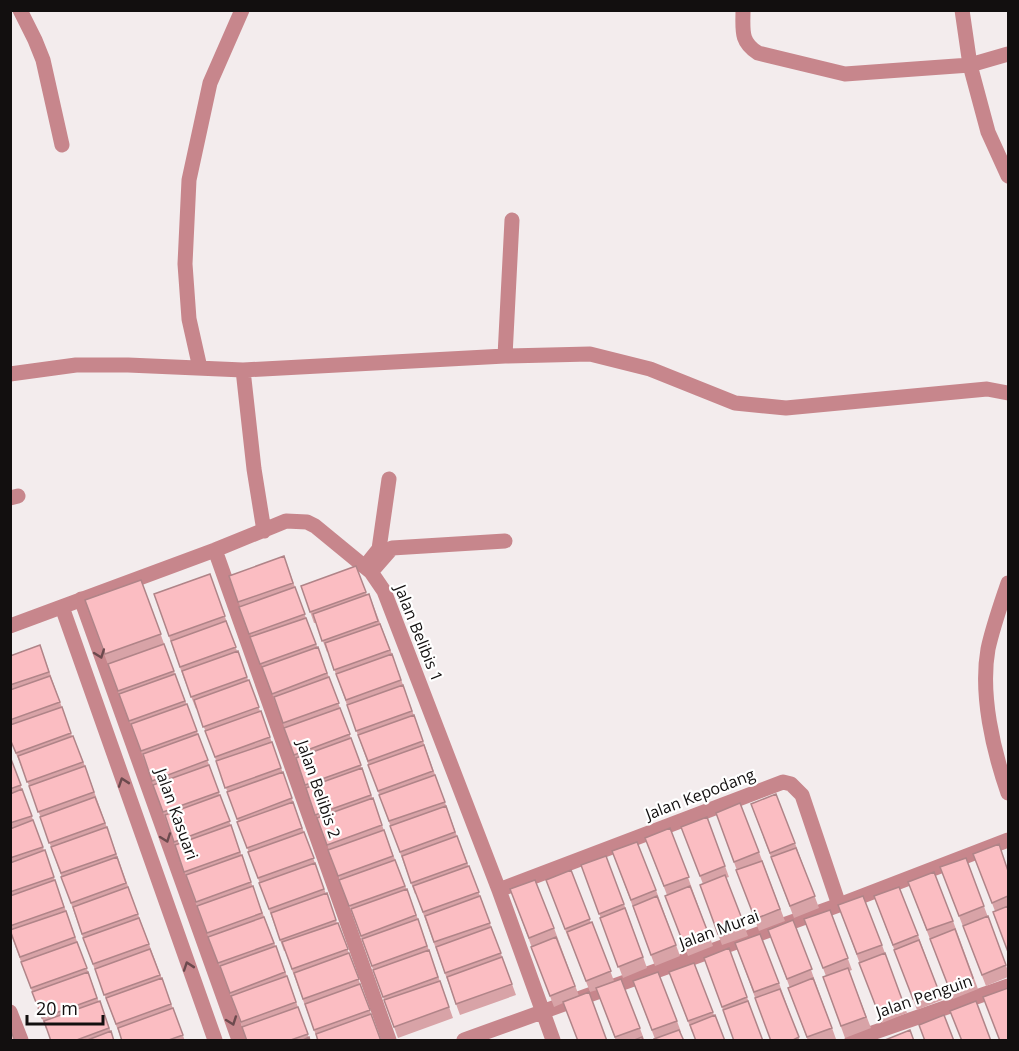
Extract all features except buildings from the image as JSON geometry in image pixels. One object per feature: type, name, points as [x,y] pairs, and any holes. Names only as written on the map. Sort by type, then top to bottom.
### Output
[{"type":"street","points":[[20,10],[43,60],[62,145]]},
{"type":"street","points":[[200,368],[189,319],[185,264],[189,180],[210,82],[242,10]]},
{"type":"street","points":[[743,10],[743,36],[748,47],[758,53],[845,74],[970,65],[1008,54]]},
{"type":"street","points":[[962,10],[970,65],[988,132],[1008,176]]},
{"type":"street","points":[[505,356],[512,220]]},
{"type":"street","points":[[10,374],[76,365],[243,370],[505,356],[590,354],[650,369],[735,404],[786,408],[987,389],[1008,393]]},
{"type":"street","points":[[243,370],[254,469],[264,531]]},
{"type":"street","points":[[368,569],[379,549],[389,479]]},
{"type":"street","name":"Jalan Belibis 1","points":[[10,626],[215,550],[286,521],[307,522],[315,526],[368,569],[384,591],[499,890],[554,1041]]},
{"type":"street","points":[[368,569],[392,548],[505,541]]},
{"type":"street","name":"Jalan Belibis 2","points":[[215,550],[389,1041]]},
{"type":"street","points":[[1008,583],[1003,612],[988,650],[986,696],[993,746],[1008,793]]},
{"type":"street","name":"Jalan Kasuari","points":[[81,599],[238,1041]]},
{"type":"street","points":[[62,607],[215,1041]]},
{"type":"street","name":"Jalan Kepodang","points":[[499,890],[783,782],[790,784],[802,795],[839,905]]},
{"type":"street","name":"Jalan Murai","points":[[464,1041],[839,905],[1008,840]]},
{"type":"street","name":"Jalan Penguin","points":[[852,1041],[1008,986]]},
{"type":"street","points":[[10,1012],[21,1041]]}]
